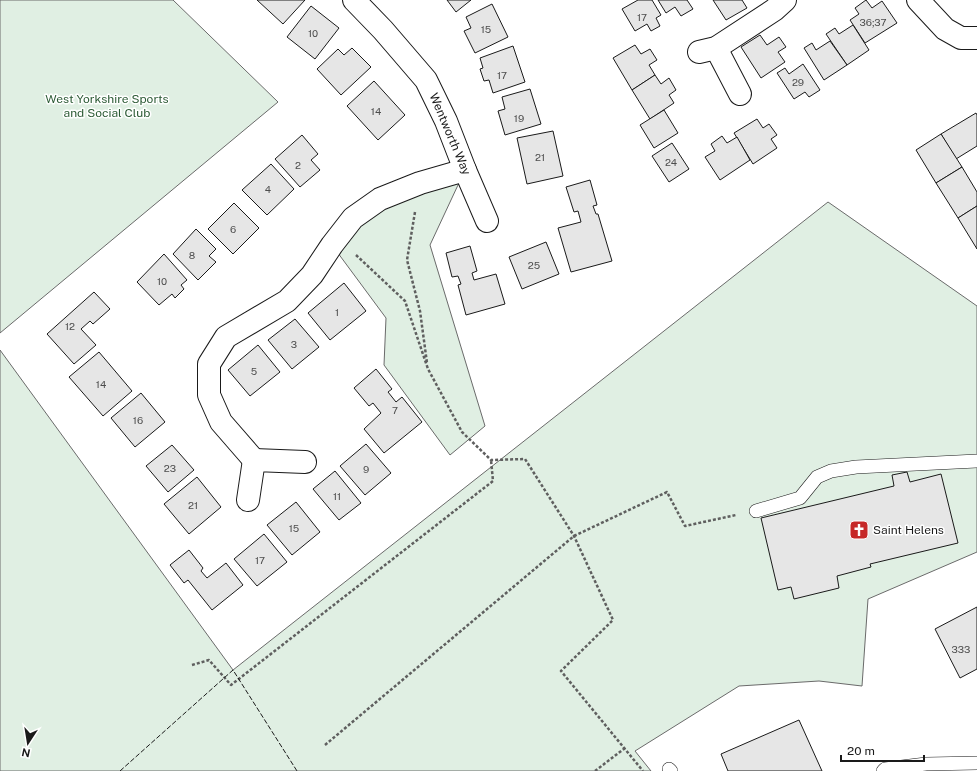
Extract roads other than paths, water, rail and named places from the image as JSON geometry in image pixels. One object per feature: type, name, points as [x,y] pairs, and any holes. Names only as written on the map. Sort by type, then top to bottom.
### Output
[{"type":"street","name":"Wentworth Way","points":[[354,0],[383,30],[426,80],[446,121],[487,221]]},
{"type":"street","points":[[740,94],[707,50],[774,10],[785,0]]},
{"type":"street","points":[[918,0],[946,29],[961,38],[977,38]]},
{"type":"street","points":[[305,462],[254,460],[220,422],[209,395],[209,364],[226,337],[287,301],[312,275],[353,218],[380,199],[420,183],[465,170]]},
{"type":"street","points":[[248,500],[254,460]]},
{"type":"lane","points":[[756,511],[800,498],[817,477],[831,471],[856,467],[977,461]]},
{"type":"lane","points":[[883,771],[885,769],[926,764],[977,763]]},
{"type":"place","name":"Saint Helens","points":[[859,530]]},
{"type":"park label","name":"West Yorkshire Sports and Social Club","points":[[107,106]]}]
